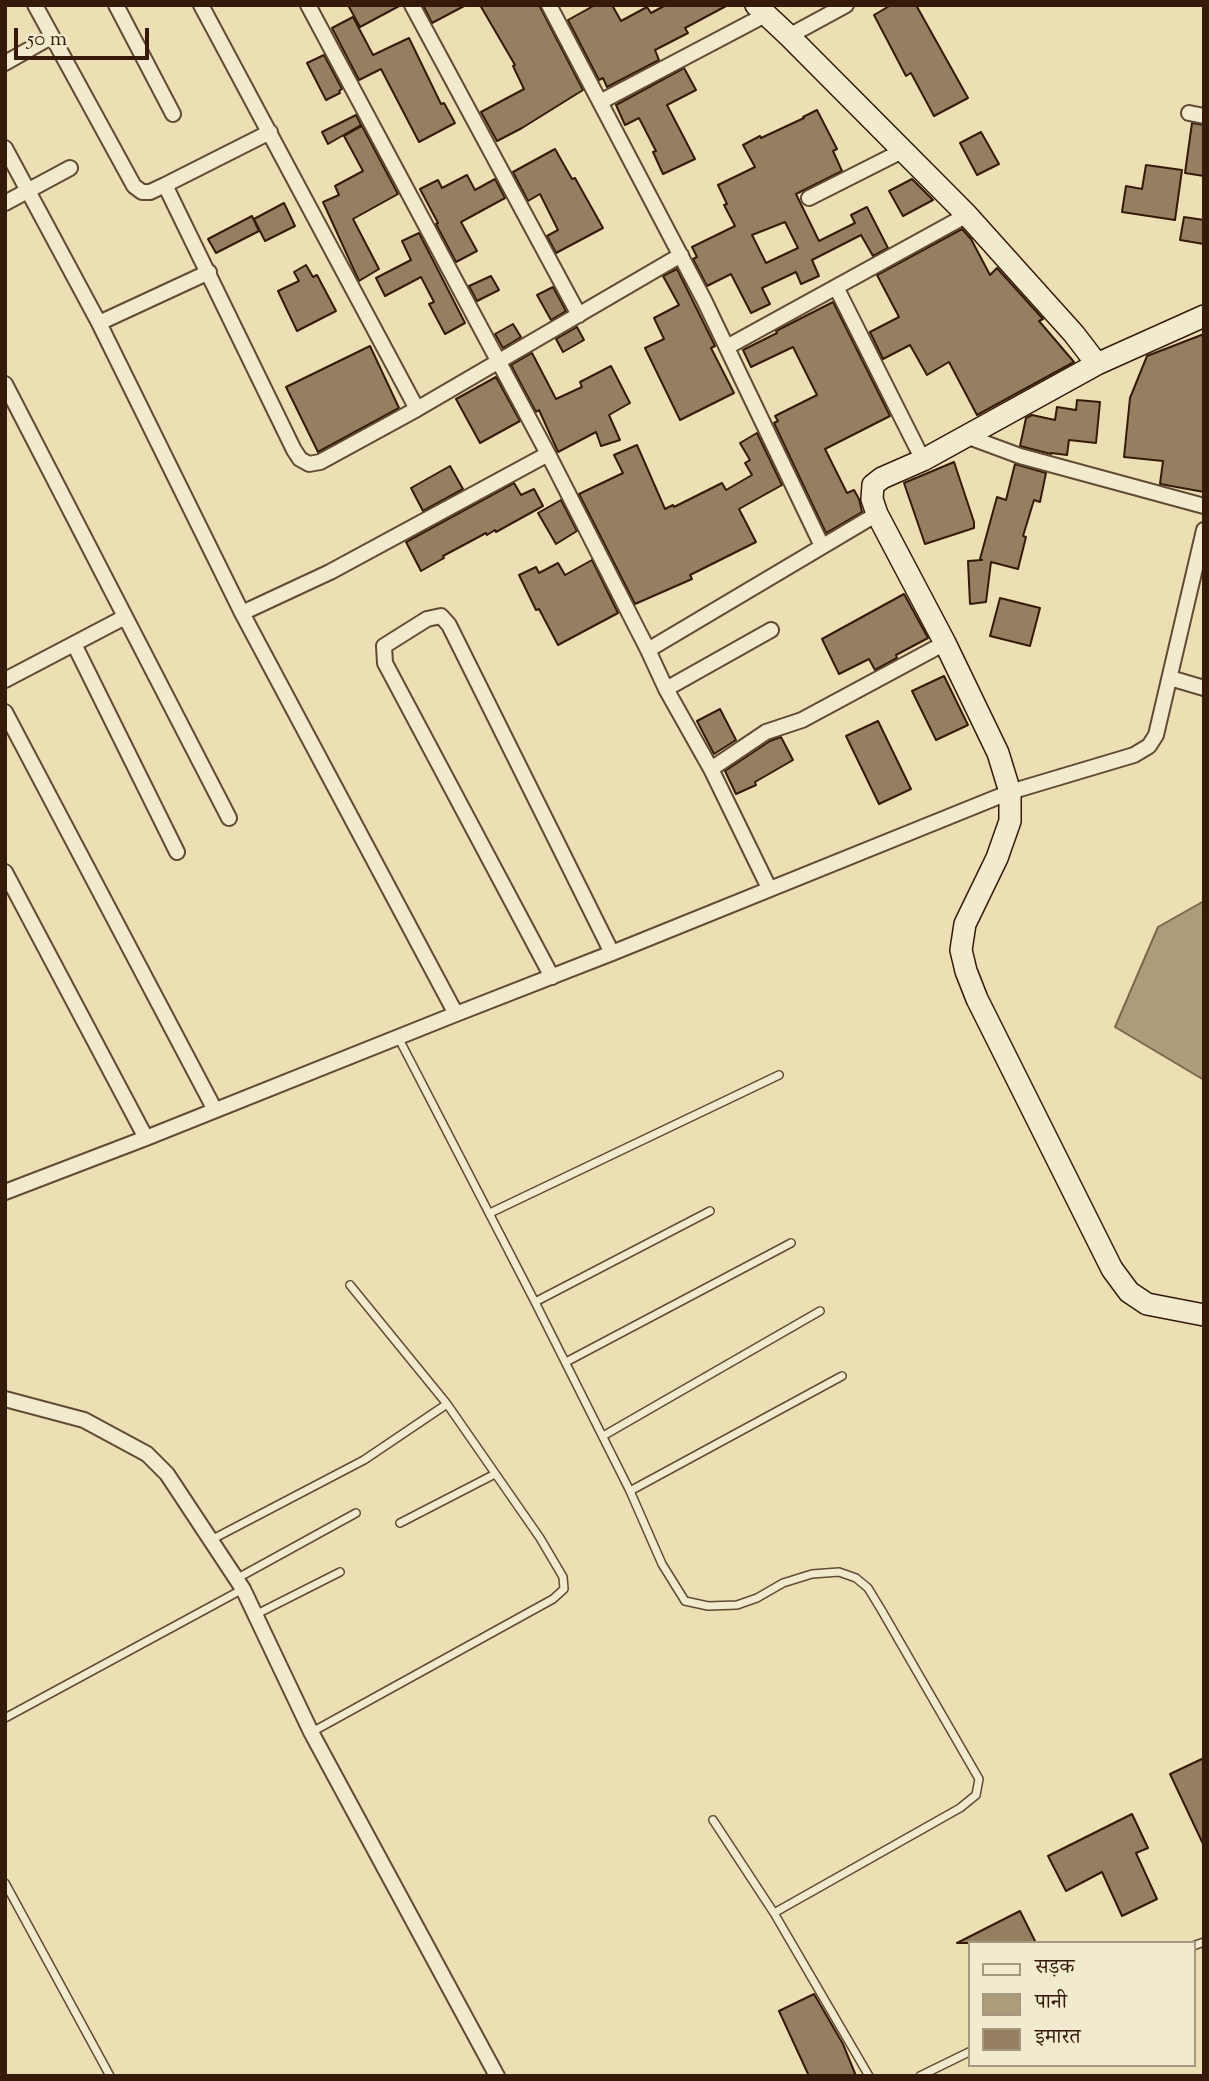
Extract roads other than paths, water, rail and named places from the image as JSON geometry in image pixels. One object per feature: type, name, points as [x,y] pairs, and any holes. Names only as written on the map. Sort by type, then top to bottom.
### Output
[{"type":"street","points":[[35,5],[134,186],[142,192],[165,185],[270,132]]},
{"type":"street","points":[[116,5],[173,114]]},
{"type":"street","points":[[201,5],[417,409]]},
{"type":"street","points":[[308,5],[548,454],[769,888]]},
{"type":"street","points":[[412,5],[579,315]]},
{"type":"street","points":[[549,5],[681,255],[822,547]]},
{"type":"street","points":[[789,36],[846,5]]},
{"type":"street","points":[[600,102],[760,10],[967,215],[1097,363]]},
{"type":"street","points":[[5,63],[51,37]]},
{"type":"street","points":[[5,148],[99,323],[242,613],[456,1014]]},
{"type":"street","points":[[809,198],[904,150]]},
{"type":"street","points":[[5,202],[70,168]]},
{"type":"street","points":[[165,185],[300,459],[309,464],[320,462],[417,409],[681,255]]},
{"type":"street","points":[[727,347],[967,215]]},
{"type":"street","points":[[99,323],[209,272]]},
{"type":"street","points":[[836,287],[923,460]]},
{"type":"street","points":[[1204,316],[1097,363],[923,460],[882,478],[873,485],[872,499],[877,514],[945,643],[998,753],[1010,792],[1010,821],[998,858],[965,924],[961,950],[977,999],[1112,1269],[1129,1292],[1147,1304],[1204,1315]]},
{"type":"street","points":[[5,384],[229,818]]},
{"type":"street","points":[[966,436],[1020,456],[1204,506]]},
{"type":"street","points":[[242,613],[330,572],[548,454]]},
{"type":"street","points":[[648,650],[877,514]]},
{"type":"street","points":[[5,1192],[612,953],[1010,792],[1134,755],[1149,746],[1156,736],[1203,540]]},
{"type":"street","points":[[552,976],[385,663],[384,646],[428,619],[440,616],[449,625],[612,953]]},
{"type":"street","points":[[5,680],[125,617]]},
{"type":"street","points":[[666,689],[771,630]]},
{"type":"street","points":[[710,769],[766,732],[802,720],[945,643]]},
{"type":"street","points":[[74,644],[177,852]]},
{"type":"street","points":[[1170,678],[1204,688]]},
{"type":"street","points":[[5,712],[215,1110]]},
{"type":"street","points":[[5,872],[146,1138]]},
{"type":"street","points":[[5,1399],[83,1420],[147,1454],[167,1474],[240,1584],[311,1732],[496,2076]]},
{"type":"lane","points":[[398,1037],[566,1362],[630,1490],[662,1564],[685,1601],[708,1606],[737,1605],[757,1598],[783,1583],[812,1574],[839,1572],[856,1578],[868,1588],[979,1779],[976,1795],[960,1808],[774,1913]]},
{"type":"lane","points":[[490,1213],[779,1075]]},
{"type":"lane","points":[[535,1302],[710,1211]]},
{"type":"lane","points":[[566,1362],[791,1243]]},
{"type":"lane","points":[[311,1732],[553,1599],[564,1589],[563,1577],[540,1538],[447,1404],[350,1286]]},
{"type":"lane","points":[[603,1436],[820,1311]]},
{"type":"lane","points":[[630,1490],[842,1376]]},
{"type":"lane","points":[[211,1539],[364,1460],[447,1404]]},
{"type":"lane","points":[[400,1523],[495,1474]]},
{"type":"lane","points":[[5,1718],[240,1584],[356,1513]]},
{"type":"lane","points":[[255,1615],[340,1572]]},
{"type":"lane","points":[[713,1819],[774,1913],[869,2076]]},
{"type":"lane","points":[[5,1883],[110,2076]]},
{"type":"lane","points":[[920,2076],[968,2052]]},
{"type":"water","points":[[1204,901],[1204,1080],[1115,1027],[1158,927]]}]
